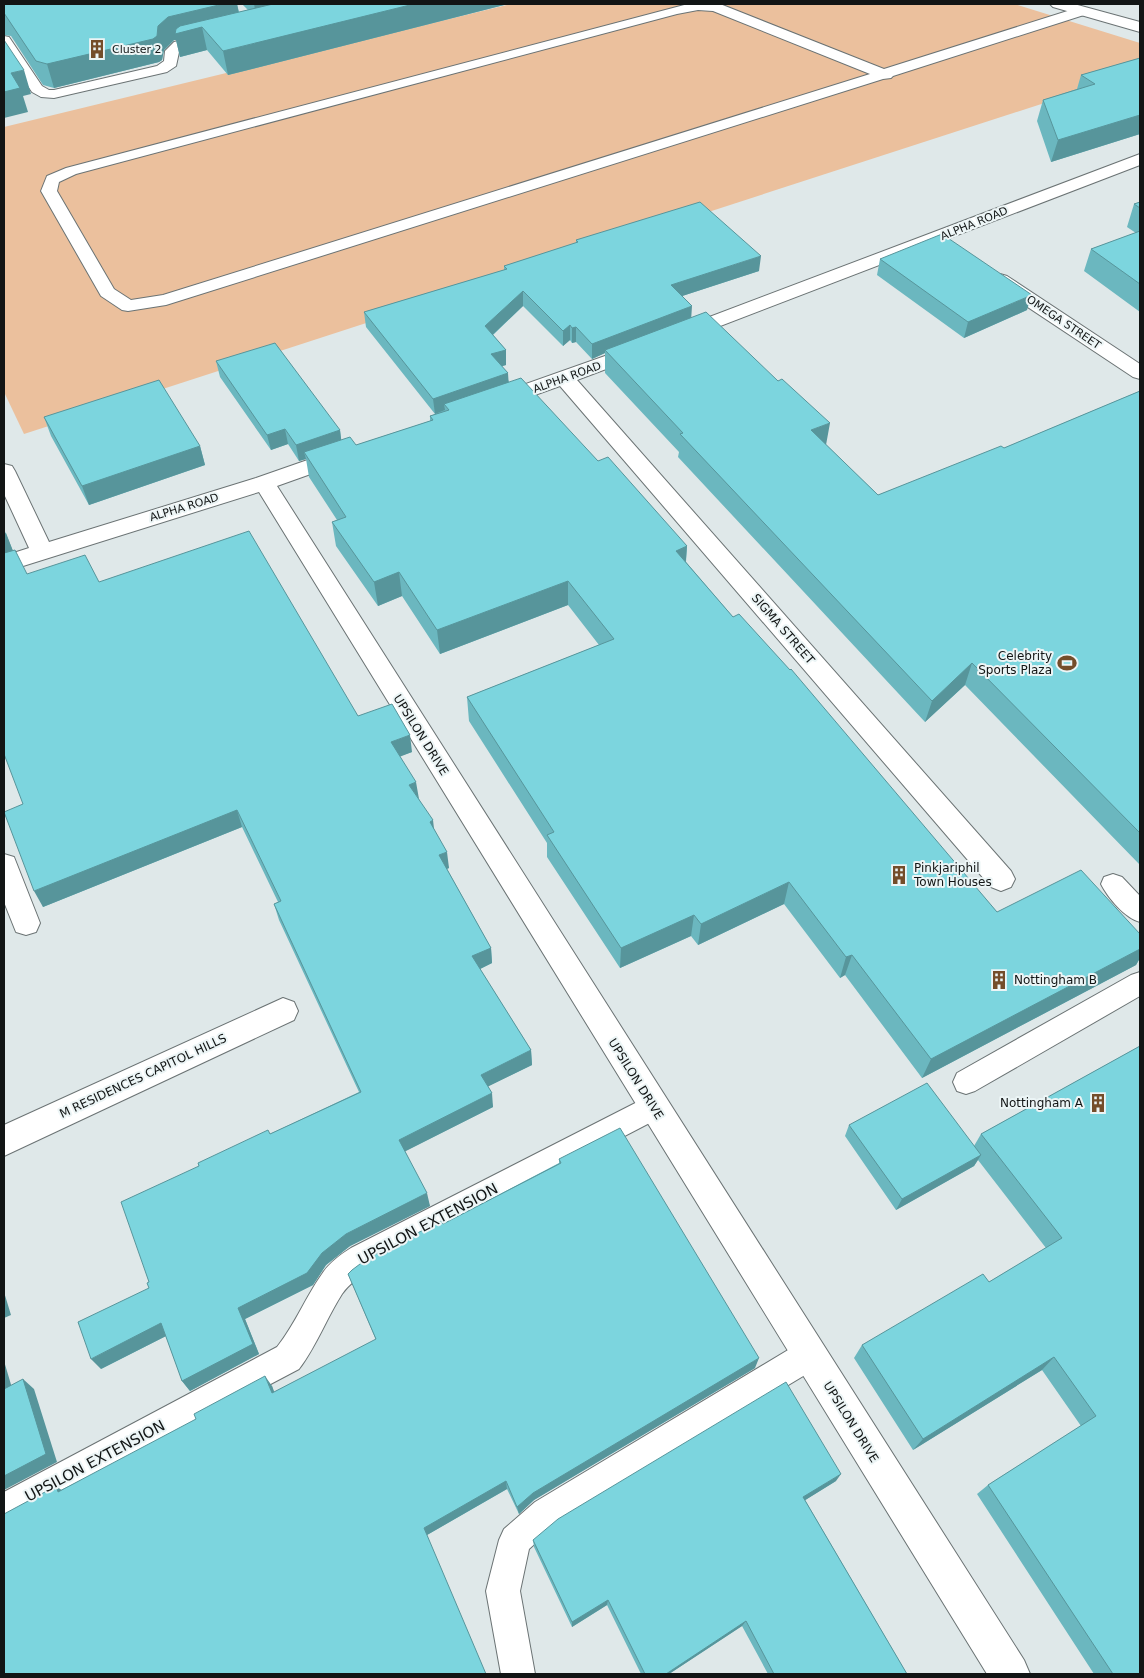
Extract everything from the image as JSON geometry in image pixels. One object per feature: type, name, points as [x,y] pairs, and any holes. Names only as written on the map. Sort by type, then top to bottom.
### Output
[{"type":"street","points":[[1058,4],[1140,27]]},
{"type":"street","name":"ALPHA ROAD","points":[[480,408],[937,238],[1140,159]]},
{"type":"street","points":[[937,238],[955,250]]},
{"type":"street","name":"OMEGA STREET","points":[[988,272],[1140,373]]},
{"type":"street","name":"SIGMA STREET","points":[[564,378],[1001,879]]},
{"type":"street","name":"ALPHA ROAD","points":[[4,564],[264,483],[358,450]]},
{"type":"street","points":[[4,471],[42,551]]},
{"type":"street","name":"UPSILON DRIVE","points":[[264,483],[1010,1674]]},
{"type":"street","points":[[4,865],[26,923]]},
{"type":"street","name":"M RESIDENCES CAPITOL HILLS","points":[[4,1141],[283,1011]]},
{"type":"lane","points":[[886,75],[715,7],[698,6],[676,10],[70,171],[52,179],[49,191],[107,292],[128,306],[166,300],[444,210],[886,75],[1082,11]]},
{"type":"lane","points":[[4,40],[37,89],[46,94],[54,94],[162,69],[171,63],[172,51],[179,45],[225,34]]},
{"type":"lane","points":[[1113,884],[1140,912]]},
{"type":"lane","points":[[966,1082],[1140,983]]},
{"type":"lane","name":"UPSILON EXTENSION","points":[[4,1509],[288,1358],[302,1340],[332,1284],[344,1270],[361,1258],[653,1106]]},
{"type":"lane","points":[[518,1674],[503,1591],[515,1540],[546,1513],[809,1355]]},
{"type":"shaded area","points":[[511,4],[1014,4],[1140,43],[1140,72],[24,434],[4,392],[4,127]]},
{"type":"building","points":[[4,4],[223,4],[168,17],[158,26],[157,36],[153,39],[47,64],[36,61],[4,13]]},
{"type":"building","points":[[273,4],[414,4],[223,51],[202,27],[175,34],[176,29],[180,26]]},
{"type":"building","points":[[4,40],[24,70],[11,73],[20,88],[4,92]]},
{"type":"building","points":[[1140,58],[1140,115],[1058,140],[1043,100],[1095,84],[1081,75]]},
{"type":"building","points":[[700,202],[761,256],[671,285],[692,306],[592,344],[576,327],[572,328],[570,325],[563,331],[523,291],[485,326],[506,350],[491,354],[508,373],[433,399],[364,312],[507,269],[504,266],[578,242],[576,240]]},
{"type":"building","points":[[1140,202],[1140,208],[1134,204]]},
{"type":"building","points":[[1140,231],[1140,284],[1091,249]]},
{"type":"building","points":[[942,234],[1032,295],[968,322],[880,259]]},
{"type":"building","points":[[706,312],[778,381],[782,379],[830,423],[811,430],[878,495],[1001,446],[1004,448],[1140,391],[1140,833],[972,663],[932,701],[680,434],[683,433],[605,350]]},
{"type":"building","points":[[275,343],[340,430],[296,445],[285,429],[267,435],[216,361]]},
{"type":"building","points":[[521,378],[598,461],[608,457],[687,546],[676,551],[733,617],[739,614],[791,669],[997,912],[1081,870],[1140,934],[1140,949],[931,1059],[852,955],[846,957],[789,882],[701,924],[694,915],[621,948],[547,835],[554,832],[467,697],[614,639],[568,581],[437,630],[399,572],[374,582],[332,522],[346,517],[304,452],[350,437],[356,445],[433,420],[430,416],[449,410],[444,404]]},
{"type":"building","points":[[159,380],[200,446],[82,486],[44,417]]},
{"type":"building","points":[[249,531],[358,716],[392,704],[410,735],[391,742],[416,782],[409,785],[433,820],[430,822],[447,852],[439,855],[491,948],[472,956],[531,1050],[481,1075],[492,1093],[399,1140],[427,1193],[346,1234],[322,1253],[307,1273],[238,1308],[253,1344],[182,1381],[161,1323],[91,1359],[78,1322],[149,1288],[147,1283],[149,1282],[121,1202],[199,1166],[198,1163],[268,1130],[270,1134],[361,1092],[274,904],[281,901],[237,810],[34,891],[4,812],[23,804],[4,754],[4,553],[15,550],[27,574],[85,555],[99,582]]},
{"type":"building","points":[[1140,1046],[1140,1674],[1113,1674],[988,1485],[1096,1416],[1054,1357],[923,1439],[862,1345],[983,1274],[989,1282],[1062,1238],[981,1134]]},
{"type":"building","points":[[927,1083],[981,1155],[902,1199],[849,1125]]},
{"type":"building","points":[[620,1128],[759,1358],[533,1493],[517,1507],[506,1481],[424,1528],[486,1674],[4,1674],[4,1514],[56,1486],[58,1492],[196,1419],[194,1414],[265,1376],[272,1393],[376,1339],[348,1274],[352,1270],[368,1258],[441,1221],[443,1224],[561,1163],[559,1159]]},
{"type":"building","points":[[23,1379],[46,1454],[4,1476],[4,1389]]},
{"type":"building","points":[[786,1382],[841,1474],[803,1497],[907,1674],[774,1674],[746,1621],[666,1674],[645,1674],[608,1600],[572,1622],[533,1540],[558,1519]]},
{"type":"place","name":"Cluster 2","points":[[97,49]]},
{"type":"place","name":"Celebrity Sports Plaza","points":[[1067,663]]},
{"type":"place","name":"Pinkjariphil Town Houses","points":[[899,875]]},
{"type":"place","name":"Nottingham B","points":[[999,980]]},
{"type":"place","name":"Nottingham A","points":[[1098,1103]]}]
